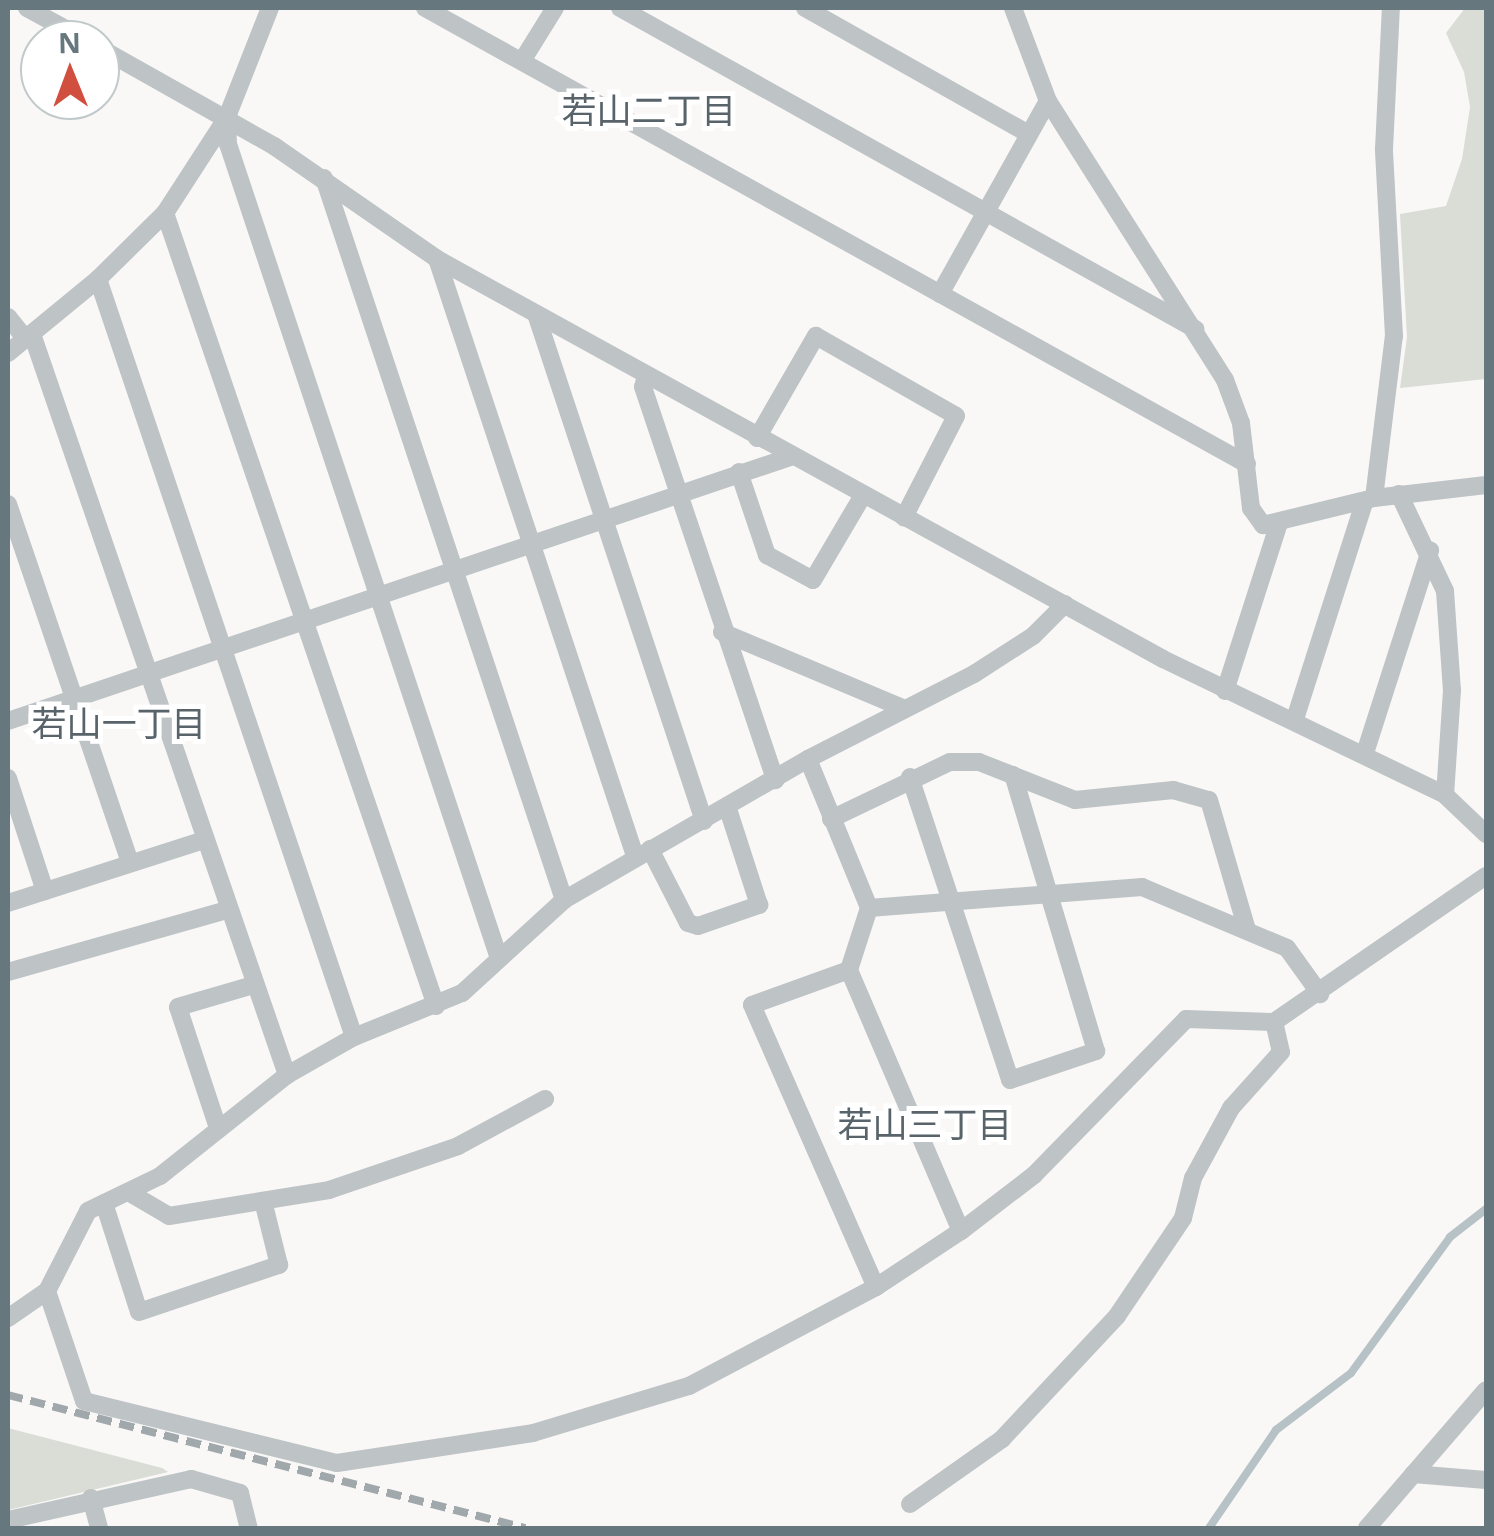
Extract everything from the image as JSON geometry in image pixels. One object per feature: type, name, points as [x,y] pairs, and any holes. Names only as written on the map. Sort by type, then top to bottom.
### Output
[{"type":"street","points":[[8,352],[98,279],[164,214],[226,117],[270,8]]},
{"type":"street","points":[[425,8],[1247,464]]},
{"type":"street","points":[[522,62],[555,8]]},
{"type":"street","points":[[620,8],[1200,332]]},
{"type":"street","points":[[805,8],[1029,134]]},
{"type":"street","points":[[1013,8],[1048,101],[1200,332],[1241,422],[1251,508],[1263,525],[1399,494],[1486,485]]},
{"type":"street","points":[[1295,720],[1369,500],[1394,336],[1384,149],[1391,8]]},
{"type":"street","points":[[120,59],[226,117],[324,178],[437,259],[790,458],[1226,691],[1365,753],[1445,795],[1486,834]]},
{"type":"street","points":[[940,294],[1048,101]]},
{"type":"street","points":[[226,117],[228,144],[499,958]]},
{"type":"street","points":[[324,178],[564,900]]},
{"type":"street","points":[[164,214],[300,621],[436,1006]]},
{"type":"street","points":[[437,259],[532,544],[643,853],[688,924],[698,926],[758,905],[728,809]]},
{"type":"street","points":[[98,279],[354,1037]]},
{"type":"street","points":[[536,314],[704,821]]},
{"type":"street","points":[[8,316],[29,336],[286,1076]]},
{"type":"street","points":[[756,438],[816,336],[956,416],[904,516]]},
{"type":"street","points":[[646,376],[643,386],[722,632],[775,780]]},
{"type":"street","points":[[8,721],[790,458]]},
{"type":"street","points":[[739,472],[767,555],[813,580],[863,496]]},
{"type":"street","points":[[1399,494],[1430,550],[1445,591],[1450,652],[1445,795]]},
{"type":"street","points":[[8,504],[130,863]]},
{"type":"street","points":[[1226,691],[1279,523]]},
{"type":"street","points":[[1365,753],[1430,550]]},
{"type":"street","points":[[8,1318],[48,1291],[88,1211],[130,1192],[286,1076],[354,1037],[462,993],[564,900],[1032,636],[1065,604]]},
{"type":"street","points":[[722,632],[904,708]]},
{"type":"street","points":[[808,759],[869,908],[849,970],[961,1231]]},
{"type":"street","points":[[831,819],[950,762],[979,762],[1074,800],[1173,790],[1209,800],[1247,930]]},
{"type":"street","points":[[910,778],[1010,1080],[1096,1050],[1013,775]]},
{"type":"street","points":[[8,778],[45,890]]},
{"type":"street","points":[[8,902],[204,840]]},
{"type":"street","points":[[48,1291],[84,1401],[336,1463],[533,1432],[688,1386],[876,1287],[961,1231],[1034,1175],[1186,1019],[1274,1022],[1320,994],[1486,876]]},
{"type":"street","points":[[869,908],[952,898],[1142,886],[1287,948],[1320,994]]},
{"type":"street","points":[[8,972],[228,910]]},
{"type":"street","points":[[849,970],[752,1005],[876,1287]]},
{"type":"street","points":[[218,1128],[178,1007],[253,985]]},
{"type":"street","points":[[910,1504],[1002,1439],[1117,1316],[1183,1218],[1192,1178],[1231,1108],[1281,1052],[1274,1022]]},
{"type":"street","points":[[130,1192],[169,1216],[385,1174],[458,1146],[545,1099]]},
{"type":"street","points":[[104,1202],[139,1312],[278,1266],[263,1200]]},
{"type":"street","points":[[1368,1528],[1486,1390]]},
{"type":"street","points":[[1413,1474],[1486,1480]]},
{"type":"street","points":[[15,1522],[92,1498],[191,1480],[240,1493],[249,1528]]},
{"type":"street","points":[[92,1498],[99,1528]]},
{"type":"shaded area","points":[[1465,8],[1486,8],[1486,379],[1400,388],[1407,337],[1400,214],[1446,206],[1462,159],[1470,107],[1464,72],[1446,33]]},
{"type":"shaded area","points":[[8,1428],[162,1468],[168,1472],[8,1510]]},
{"type":"waterway","points":[[1209,1528],[1276,1430],[1351,1373],[1450,1237],[1486,1209]]},
{"type":"railway","points":[[8,1395],[525,1528]]},
{"type":"district","name":"若山二丁目","points":[[649,110]]},
{"type":"district","name":"若山一丁目","points":[[119,723]]},
{"type":"district","name":"若山三丁目","points":[[925,1124]]}]
